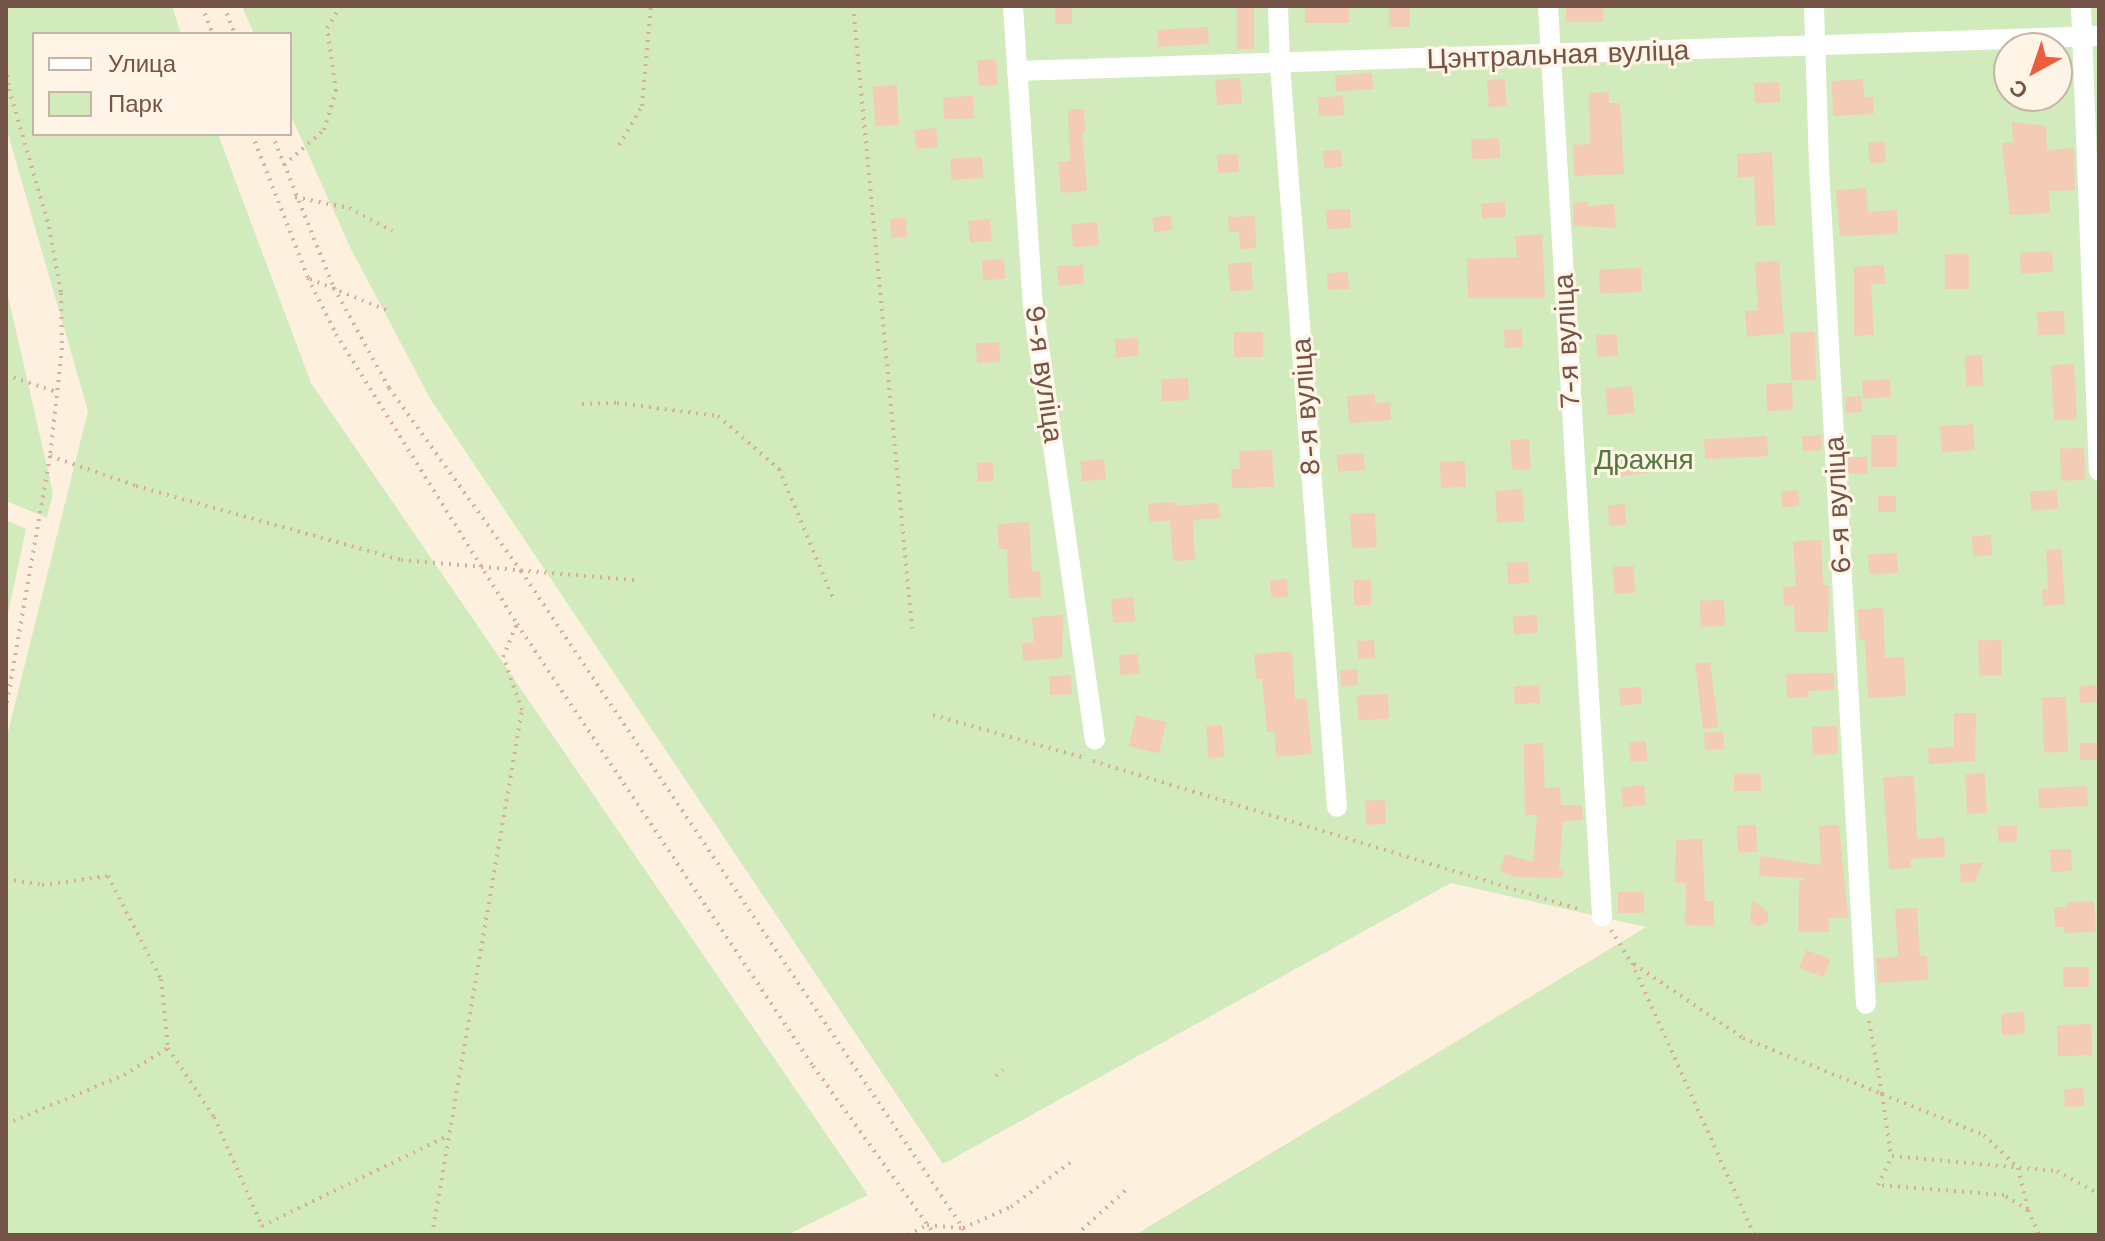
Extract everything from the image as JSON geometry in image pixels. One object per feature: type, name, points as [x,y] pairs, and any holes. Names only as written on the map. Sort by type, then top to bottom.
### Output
[{"type":"street","name":"9-я вуліца","points":[[1013,6],[1033,305],[1095,740]]},
{"type":"street","name":"8-я вуліца","points":[[1278,6],[1337,807]]},
{"type":"street","name":"7-я вуліца","points":[[1548,6],[1602,916]]},
{"type":"street","name":"6-я вуліца","points":[[1814,6],[1819,182],[1866,1004]]},
{"type":"street","points":[[2081,6],[2091,37],[2099,471]]},
{"type":"street","name":"Цэнтральная вуліца","points":[[1017,71],[2091,37]]},
{"type":"path","points":[[202,6],[212,32]]},
{"type":"path","points":[[224,6],[234,32]]},
{"type":"path","points":[[284,165],[324,130],[336,91],[327,28],[341,6]]},
{"type":"path","points":[[619,145],[642,106],[651,6]]},
{"type":"path","points":[[853,6],[912,628]]},
{"type":"path","points":[[6,67],[12,102],[49,227],[61,293],[62,348],[50,456],[6,707]]},
{"type":"path","points":[[253,136],[308,278],[336,334],[517,624],[813,1066],[935,1235]]},
{"type":"path","points":[[273,136],[334,288],[389,388],[521,571],[968,1235]]},
{"type":"path","points":[[295,197],[349,208],[392,231]]},
{"type":"path","points":[[308,278],[389,311]]},
{"type":"path","points":[[6,375],[58,392]]},
{"type":"path","points":[[582,404],[617,403],[718,416],[779,469],[833,598]]},
{"type":"path","points":[[50,456],[136,486],[401,560],[636,580]]},
{"type":"path","points":[[432,1235],[522,710],[503,657],[517,624]]},
{"type":"path","points":[[933,715],[964,721],[1602,916],[1632,963],[1754,1235]]},
{"type":"path","points":[[6,879],[42,885],[108,876],[161,979],[168,1048],[214,1117],[262,1226],[261,1235]]},
{"type":"path","points":[[1632,963],[1743,1038],[1984,1135],[2018,1168],[2028,1210],[2039,1235]]},
{"type":"path","points":[[1866,1004],[1892,1156],[1878,1185],[2004,1195],[2028,1210]]},
{"type":"path","points":[[6,1124],[124,1075],[168,1048]]},
{"type":"path","points":[[996,1076],[1003,1070]]},
{"type":"path","points":[[262,1226],[449,1135]]},
{"type":"path","points":[[1892,1156],[2057,1171],[2099,1194]]},
{"type":"path","points":[[908,1235],[927,1225],[963,1228],[1011,1207],[1075,1159]]},
{"type":"path","points":[[1076,1235],[1127,1189]]},
{"type":"green space","points":[[6,6],[172,6],[180,32],[32,32],[32,136],[219,136],[311,383],[868,1195],[787,1235],[6,1235],[6,740],[88,411],[6,127]]},
{"type":"green space","name":"Дражня","points":[[242,6],[2099,6],[2099,1235],[1135,1235],[1646,927],[1451,883],[943,1164],[431,400],[351,249],[292,118],[292,32],[253,32]]},
{"type":"green space","points":[[6,287],[53,493],[47,518],[6,501]]},
{"type":"green space","points":[[6,520],[26,529],[6,623]]},
{"type":"building","points":[[1055,6],[1072,6],[1072,24],[1055,24]]},
{"type":"building","points":[[1237,6],[1254,6],[1254,49],[1237,49]]},
{"type":"building","points":[[1305,6],[1349,6],[1349,23],[1305,23]]},
{"type":"building","points":[[1389,6],[1410,6],[1410,27],[1389,27]]},
{"type":"building","points":[[1566,6],[1603,6],[1603,22],[1566,22]]},
{"type":"building","points":[[1208,27],[1209,44],[1158,47],[1157,30]]},
{"type":"building","points":[[996,59],[998,85],[979,86],[977,60]]},
{"type":"building","points":[[1372,73],[1373,89],[1336,92],[1335,76]]},
{"type":"building","points":[[1240,78],[1242,103],[1217,105],[1215,80]]},
{"type":"building","points":[[1505,79],[1507,106],[1489,107],[1487,80]]},
{"type":"building","points":[[1863,79],[1864,98],[1873,97],[1874,114],[1833,116],[1832,81]]},
{"type":"building","points":[[1779,82],[1780,102],[1755,103],[1754,83]]},
{"type":"building","points":[[897,85],[899,125],[875,126],[873,86]]},
{"type":"building","points":[[1609,92],[1609,103],[1620,103],[1624,174],[1574,176],[1573,145],[1590,144],[1589,93]]},
{"type":"building","points":[[973,96],[974,118],[944,120],[943,98]]},
{"type":"building","points":[[1343,96],[1344,115],[1319,116],[1318,97]]},
{"type":"building","points":[[1068,109],[1084,109],[1085,132],[1082,132],[1087,191],[1061,193],[1058,162],[1070,162]]},
{"type":"building","points":[[2012,122],[2046,126],[2047,150],[2074,148],[2075,190],[2049,191],[2050,213],[2010,215],[2002,143],[2013,142]]},
{"type":"building","points":[[936,128],[938,147],[916,149],[914,130]]},
{"type":"building","points":[[1499,138],[1500,158],[1472,159],[1471,139]]},
{"type":"building","points":[[1884,141],[1886,162],[1870,163],[1868,142]]},
{"type":"building","points":[[1341,150],[1342,167],[1324,168],[1323,151]]},
{"type":"building","points":[[1772,152],[1775,225],[1756,226],[1754,176],[1738,178],[1737,154]]},
{"type":"building","points":[[1238,154],[1239,172],[1218,173],[1217,155]]},
{"type":"building","points":[[982,157],[983,178],[951,180],[950,159]]},
{"type":"building","points":[[1866,188],[1868,212],[1897,210],[1898,234],[1840,236],[1836,190]]},
{"type":"building","points":[[1505,202],[1506,217],[1482,219],[1481,204]]},
{"type":"building","points":[[1588,202],[1588,206],[1614,204],[1616,228],[1574,226],[1573,203]]},
{"type":"building","points":[[1350,209],[1351,228],[1327,229],[1326,210]]},
{"type":"building","points":[[1170,215],[1172,230],[1154,232],[1152,218]]},
{"type":"building","points":[[1255,216],[1256,248],[1240,249],[1239,232],[1229,232],[1228,217]]},
{"type":"building","points":[[906,218],[907,237],[891,238],[890,219]]},
{"type":"building","points":[[990,219],[992,241],[970,243],[968,221]]},
{"type":"building","points":[[1097,222],[1099,245],[1073,247],[1071,224]]},
{"type":"building","points":[[1542,234],[1545,298],[1468,298],[1467,259],[1517,257],[1515,236]]},
{"type":"building","points":[[2052,251],[2053,272],[2021,274],[2020,253]]},
{"type":"building","points":[[1945,254],[1969,254],[1969,289],[1945,289]]},
{"type":"building","points":[[1004,259],[1005,279],[983,280],[982,260]]},
{"type":"building","points":[[1779,261],[1784,333],[1747,337],[1745,311],[1758,310],[1755,262]]},
{"type":"building","points":[[1251,262],[1253,290],[1230,292],[1228,264]]},
{"type":"building","points":[[1083,265],[1084,284],[1058,285],[1057,266]]},
{"type":"building","points":[[1884,265],[1885,284],[1871,284],[1874,335],[1854,336],[1854,267]]},
{"type":"building","points":[[1641,268],[1642,292],[1600,293],[1599,269]]},
{"type":"building","points":[[1348,272],[1349,289],[1328,290],[1327,273]]},
{"type":"building","points":[[2064,311],[2065,334],[2038,335],[2037,312]]},
{"type":"building","points":[[1522,329],[1523,347],[1505,348],[1504,330]]},
{"type":"building","points":[[1234,332],[1263,332],[1263,357],[1234,357]]},
{"type":"building","points":[[1790,332],[1815,332],[1816,380],[1791,380]]},
{"type":"building","points":[[1617,334],[1618,356],[1597,357],[1596,335]]},
{"type":"building","points":[[1138,338],[1139,356],[1116,357],[1115,339]]},
{"type":"building","points":[[999,342],[1000,362],[977,363],[976,343]]},
{"type":"building","points":[[1982,355],[1983,386],[1966,387],[1965,356]]},
{"type":"building","points":[[2074,364],[2077,419],[2054,420],[2051,365]]},
{"type":"building","points":[[1188,378],[1189,400],[1162,401],[1161,379]]},
{"type":"building","points":[[1890,379],[1891,397],[1863,398],[1862,380]]},
{"type":"building","points":[[1792,383],[1793,410],[1767,411],[1766,384]]},
{"type":"building","points":[[1632,386],[1635,413],[1608,416],[1605,389]]},
{"type":"building","points":[[1375,394],[1375,403],[1390,402],[1391,420],[1349,423],[1347,396]]},
{"type":"building","points":[[1861,396],[1862,412],[1846,413],[1845,397]]},
{"type":"building","points":[[1973,424],[1975,450],[1942,452],[1940,426]]},
{"type":"building","points":[[1821,435],[1822,450],[1803,451],[1802,436]]},
{"type":"building","points":[[1871,435],[1897,435],[1897,467],[1871,467]]},
{"type":"building","points":[[1767,436],[1768,456],[1705,459],[1704,439]]},
{"type":"building","points":[[1529,439],[1531,469],[1512,470],[1510,440]]},
{"type":"building","points":[[2084,448],[2085,480],[2061,481],[2060,449]]},
{"type":"building","points":[[1272,450],[1274,487],[1232,488],[1231,469],[1240,469],[1239,451]]},
{"type":"building","points":[[1644,452],[1647,473],[1612,478],[1609,457]]},
{"type":"building","points":[[1364,453],[1365,470],[1338,471],[1337,454]]},
{"type":"building","points":[[1848,457],[1867,457],[1867,474],[1848,474]]},
{"type":"building","points":[[1104,459],[1106,479],[1082,481],[1080,462]]},
{"type":"building","points":[[1465,461],[1466,487],[1441,488],[1440,462]]},
{"type":"building","points":[[993,462],[994,481],[978,482],[977,463]]},
{"type":"building","points":[[1522,489],[1524,521],[1497,523],[1495,491]]},
{"type":"building","points":[[1798,490],[1799,506],[1782,507],[1781,491]]},
{"type":"building","points":[[2057,490],[2058,509],[2031,510],[2030,491]]},
{"type":"building","points":[[1878,496],[1896,496],[1896,512],[1878,512]]},
{"type":"building","points":[[1174,502],[1175,506],[1218,503],[1220,518],[1193,520],[1195,560],[1173,561],[1170,520],[1150,522],[1148,504]]},
{"type":"building","points":[[1625,504],[1626,525],[1609,526],[1608,505]]},
{"type":"building","points":[[1375,513],[1377,547],[1352,548],[1350,514]]},
{"type":"building","points":[[1029,522],[1032,572],[1040,571],[1041,597],[1009,598],[1007,549],[999,549],[997,524]]},
{"type":"building","points":[[1991,535],[1992,555],[1973,556],[1972,536]]},
{"type":"building","points":[[1821,540],[1823,585],[1829,585],[1828,632],[1795,632],[1794,605],[1784,606],[1783,587],[1796,586],[1793,541]]},
{"type":"building","points":[[2061,549],[2065,604],[2043,606],[2042,589],[2048,589],[2046,550]]},
{"type":"building","points":[[1897,553],[1898,573],[1869,574],[1868,555]]},
{"type":"building","points":[[1528,562],[1529,583],[1508,584],[1507,563]]},
{"type":"building","points":[[1634,566],[1635,593],[1614,594],[1613,567]]},
{"type":"building","points":[[1287,579],[1288,597],[1271,598],[1270,580]]},
{"type":"building","points":[[1354,580],[1371,580],[1371,605],[1354,605]]},
{"type":"building","points":[[1133,597],[1135,621],[1113,623],[1111,599]]},
{"type":"building","points":[[1724,600],[1725,626],[1701,627],[1700,601]]},
{"type":"building","points":[[1883,608],[1885,658],[1904,657],[1906,696],[1868,698],[1865,640],[1859,640],[1858,609]]},
{"type":"building","points":[[1063,615],[1062,658],[1023,661],[1022,643],[1034,642],[1032,617]]},
{"type":"building","points":[[1537,615],[1538,633],[1514,634],[1513,616]]},
{"type":"building","points":[[1374,640],[1375,658],[1358,659],[1357,641]]},
{"type":"building","points":[[2001,640],[2002,675],[1979,676],[1978,641]]},
{"type":"building","points":[[1292,651],[1295,699],[1306,698],[1312,754],[1276,757],[1275,732],[1267,732],[1262,679],[1256,679],[1254,654]]},
{"type":"building","points":[[1138,654],[1139,674],[1120,675],[1119,655]]},
{"type":"building","points":[[1710,662],[1718,728],[1703,729],[1695,664]]},
{"type":"building","points":[[1357,669],[1358,685],[1341,686],[1340,670]]},
{"type":"building","points":[[1834,673],[1835,690],[1808,691],[1809,697],[1787,698],[1786,674]]},
{"type":"building","points":[[1071,675],[1072,694],[1050,695],[1049,676]]},
{"type":"building","points":[[1539,685],[1540,703],[1515,704],[1514,686]]},
{"type":"building","points":[[2097,685],[2098,702],[2080,703],[2079,686]]},
{"type":"building","points":[[1641,687],[1642,704],[1620,705],[1619,688]]},
{"type":"building","points":[[1388,694],[1389,719],[1358,720],[1357,695]]},
{"type":"building","points":[[2066,697],[2068,752],[2044,753],[2042,698]]},
{"type":"building","points":[[1954,713],[1976,713],[1975,761],[1929,764],[1928,748],[1954,747]]},
{"type":"building","points":[[1136,715],[1166,722],[1159,753],[1129,746]]},
{"type":"building","points":[[1222,725],[1224,757],[1208,758],[1206,726]]},
{"type":"building","points":[[1837,726],[1838,754],[1813,755],[1812,727]]},
{"type":"building","points":[[1723,732],[1724,749],[1705,750],[1704,733]]},
{"type":"building","points":[[1646,741],[1647,761],[1630,762],[1629,742]]},
{"type":"building","points":[[1543,743],[1545,788],[1560,787],[1561,805],[1582,805],[1583,820],[1563,821],[1559,869],[1563,870],[1562,878],[1517,877],[1500,872],[1505,854],[1533,862],[1537,815],[1525,815],[1524,744]]},
{"type":"building","points":[[2080,743],[2099,743],[2099,760],[2080,760]]},
{"type":"building","points":[[1985,773],[1987,813],[1967,814],[1965,774]]},
{"type":"building","points":[[1734,774],[1761,774],[1761,791],[1734,791]]},
{"type":"building","points":[[1914,776],[1917,839],[1944,837],[1945,857],[1910,859],[1911,868],[1889,869],[1883,777]]},
{"type":"building","points":[[1644,785],[1646,805],[1623,807],[1621,787]]},
{"type":"building","points":[[2087,786],[2088,806],[2039,809],[2038,789]]},
{"type":"building","points":[[1385,800],[1386,824],[1366,825],[1365,801]]},
{"type":"building","points":[[1756,825],[1757,852],[1738,853],[1737,826]]},
{"type":"building","points":[[1839,825],[1848,918],[1829,918],[1829,932],[1798,932],[1799,882],[1806,878],[1759,876],[1760,856],[1821,865],[1819,826]]},
{"type":"building","points":[[1998,826],[2017,826],[2017,842],[1998,842]]},
{"type":"building","points":[[1702,839],[1705,901],[1714,901],[1714,926],[1685,925],[1686,883],[1675,883],[1676,840]]},
{"type":"building","points":[[2071,849],[2072,871],[2051,872],[2050,850]]},
{"type":"building","points":[[1983,862],[1975,882],[1961,883],[1960,864]]},
{"type":"building","points":[[1618,892],[1644,892],[1644,913],[1618,913]]},
{"type":"building","points":[[1752,900],[1768,912],[1768,922],[1758,927],[1750,921]]},
{"type":"building","points":[[2094,901],[2096,932],[2065,933],[2064,927],[2055,927],[2054,907],[2066,907],[2068,902]]},
{"type":"building","points":[[1917,908],[1920,956],[1927,956],[1928,980],[1878,983],[1876,958],[1898,957],[1895,909]]},
{"type":"building","points":[[1806,950],[1830,959],[1823,977],[1799,968]]},
{"type":"building","points":[[2063,967],[2089,967],[2089,987],[2063,987]]},
{"type":"building","points":[[2024,1012],[2025,1034],[2002,1035],[2001,1013]]},
{"type":"building","points":[[2091,1024],[2092,1055],[2058,1056],[2057,1025]]},
{"type":"building","points":[[2083,1088],[2084,1106],[2065,1107],[2064,1089]]}]
